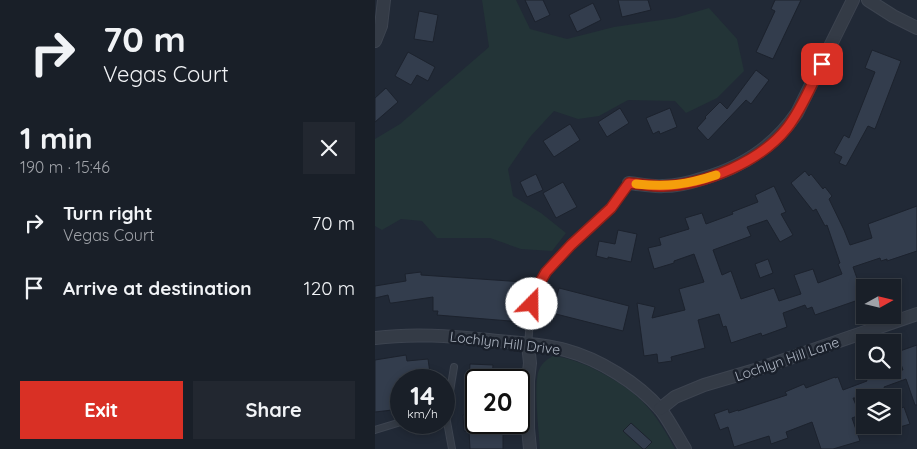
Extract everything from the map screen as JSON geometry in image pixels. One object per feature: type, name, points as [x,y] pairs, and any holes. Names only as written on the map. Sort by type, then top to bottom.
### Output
[{"type":"street","points":[[375,41],[381,26],[384,0]]},
{"type":"street","points":[[629,183],[661,186],[684,184],[744,163],[776,140],[797,113],[853,0]]},
{"type":"street","points":[[868,0],[917,28]]},
{"type":"street","name":"Lochlyn Hill Lane","points":[[660,409],[675,397],[704,385],[755,370],[917,314]]},
{"type":"street","name":"Lochlyn Hill Drive","points":[[375,338],[397,335],[425,335],[528,344],[564,350],[599,364],[631,383],[660,409],[685,449]]},
{"type":"street","points":[[528,344],[530,363],[528,381],[530,449]]},
{"type":"lane","points":[[528,344],[532,304],[538,286],[546,272],[571,245],[611,208],[629,183]]},
{"type":"lane","points":[[375,430],[390,425]]},
{"type":"lane","points":[[449,434],[452,449]]},
{"type":"shaded area","points":[[482,0],[516,0],[530,29],[567,39],[614,27],[675,18],[709,8],[737,39],[744,71],[717,98],[686,113],[675,101],[628,100],[599,116],[578,119],[554,111],[530,137],[508,169],[513,196],[541,213],[566,233],[552,251],[521,249],[490,238],[437,238],[422,221],[401,219],[382,230],[375,226],[375,139],[400,124],[489,47]]},
{"type":"shaded area","points":[[553,356],[576,361],[588,366],[624,386],[647,406],[675,449],[540,449],[536,396],[537,376],[542,365]]},
{"type":"building","points":[[525,0],[543,0],[550,15],[535,22]]},
{"type":"building","points":[[618,0],[648,0],[651,10],[622,17]]},
{"type":"building","points":[[775,0],[801,0],[773,59],[756,52],[775,11],[771,9]]},
{"type":"building","points":[[593,3],[601,20],[577,32],[569,15]]},
{"type":"building","points":[[419,11],[438,15],[433,42],[414,39]]},
{"type":"building","points":[[872,50],[901,61],[875,129],[868,126],[846,166],[839,163],[842,157],[834,153],[844,135],[849,138],[875,72],[865,68]]},
{"type":"building","points":[[408,52],[435,67],[428,81],[417,75],[411,85],[395,76]]},
{"type":"building","points":[[756,70],[769,80],[751,104],[746,100],[708,140],[697,128],[720,102],[727,109]]},
{"type":"building","points":[[386,88],[398,102],[375,122],[375,98]]},
{"type":"building","points":[[620,108],[629,123],[607,137],[598,122]]},
{"type":"building","points":[[670,108],[677,127],[660,134],[659,131],[653,134],[646,118]]},
{"type":"building","points":[[570,124],[580,140],[554,157],[543,141]]},
{"type":"building","points":[[805,171],[809,176],[811,174],[823,189],[825,187],[832,196],[829,199],[850,245],[872,238],[868,224],[917,206],[917,251],[887,261],[887,259],[881,261],[880,258],[853,267],[857,279],[856,301],[815,315],[812,307],[807,309],[805,305],[783,313],[787,327],[762,336],[761,333],[731,343],[726,326],[723,327],[719,314],[698,320],[705,348],[671,357],[672,361],[658,363],[657,354],[644,356],[637,303],[655,307],[652,318],[685,310],[679,289],[704,282],[694,254],[654,269],[648,248],[661,245],[659,238],[689,229],[685,218],[702,213],[706,224],[758,202],[755,195],[774,186],[786,212],[781,214],[793,235],[780,242],[767,220],[747,227],[751,236],[713,250],[722,275],[731,271],[741,299],[774,288],[779,301],[801,294],[794,275],[813,269],[818,283],[842,274],[827,225],[825,226],[816,209],[813,211],[791,183]]},
{"type":"building","points":[[536,174],[543,190],[527,197],[520,182]]},
{"type":"building","points":[[563,182],[577,207],[556,218],[543,193]]},
{"type":"building","points":[[618,230],[637,234],[631,262],[596,256],[599,241],[615,244]]},
{"type":"building","points":[[768,259],[773,273],[760,278],[755,264]]},
{"type":"building","points":[[421,272],[421,275],[524,282],[522,322],[437,315],[438,311],[433,311],[433,297],[392,303],[390,303],[388,295],[375,298],[375,286],[406,281],[405,274]]},
{"type":"building","points":[[559,288],[629,306],[623,331],[552,313]]},
{"type":"building","points":[[917,345],[917,405],[915,405],[906,379],[884,387],[885,389],[856,389],[856,398],[853,398],[856,405],[856,416],[852,418],[860,441],[833,449],[821,449],[812,422],[786,432],[788,438],[771,444],[769,436],[734,447],[728,427],[720,430],[714,414],[728,409],[729,413],[738,411],[787,395],[785,392],[804,384],[806,388],[838,377],[843,390],[867,381],[866,379],[901,379],[901,370],[903,370],[901,351]]},
{"type":"building","points":[[406,355],[407,361],[428,359],[429,369],[390,369],[390,410],[375,412],[375,360]]},
{"type":"building","points":[[470,364],[493,365],[493,369],[470,369]]},
{"type":"building","points":[[904,407],[910,424],[901,427],[901,408]]},
{"type":"building","points":[[463,415],[465,415],[465,431]]},
{"type":"building","points":[[631,423],[652,442],[645,449],[623,431]]},
{"type":"building","points":[[469,434],[503,434],[503,449],[470,449]]},
{"type":"slow traffic","points":[[636,184],[672,186],[716,175]]},
{"type":"route","points":[[532,304],[538,286],[546,272],[571,245],[611,208],[629,183],[661,186],[684,184],[718,174],[744,163],[776,140],[787,128],[797,113],[822,64]]}]
